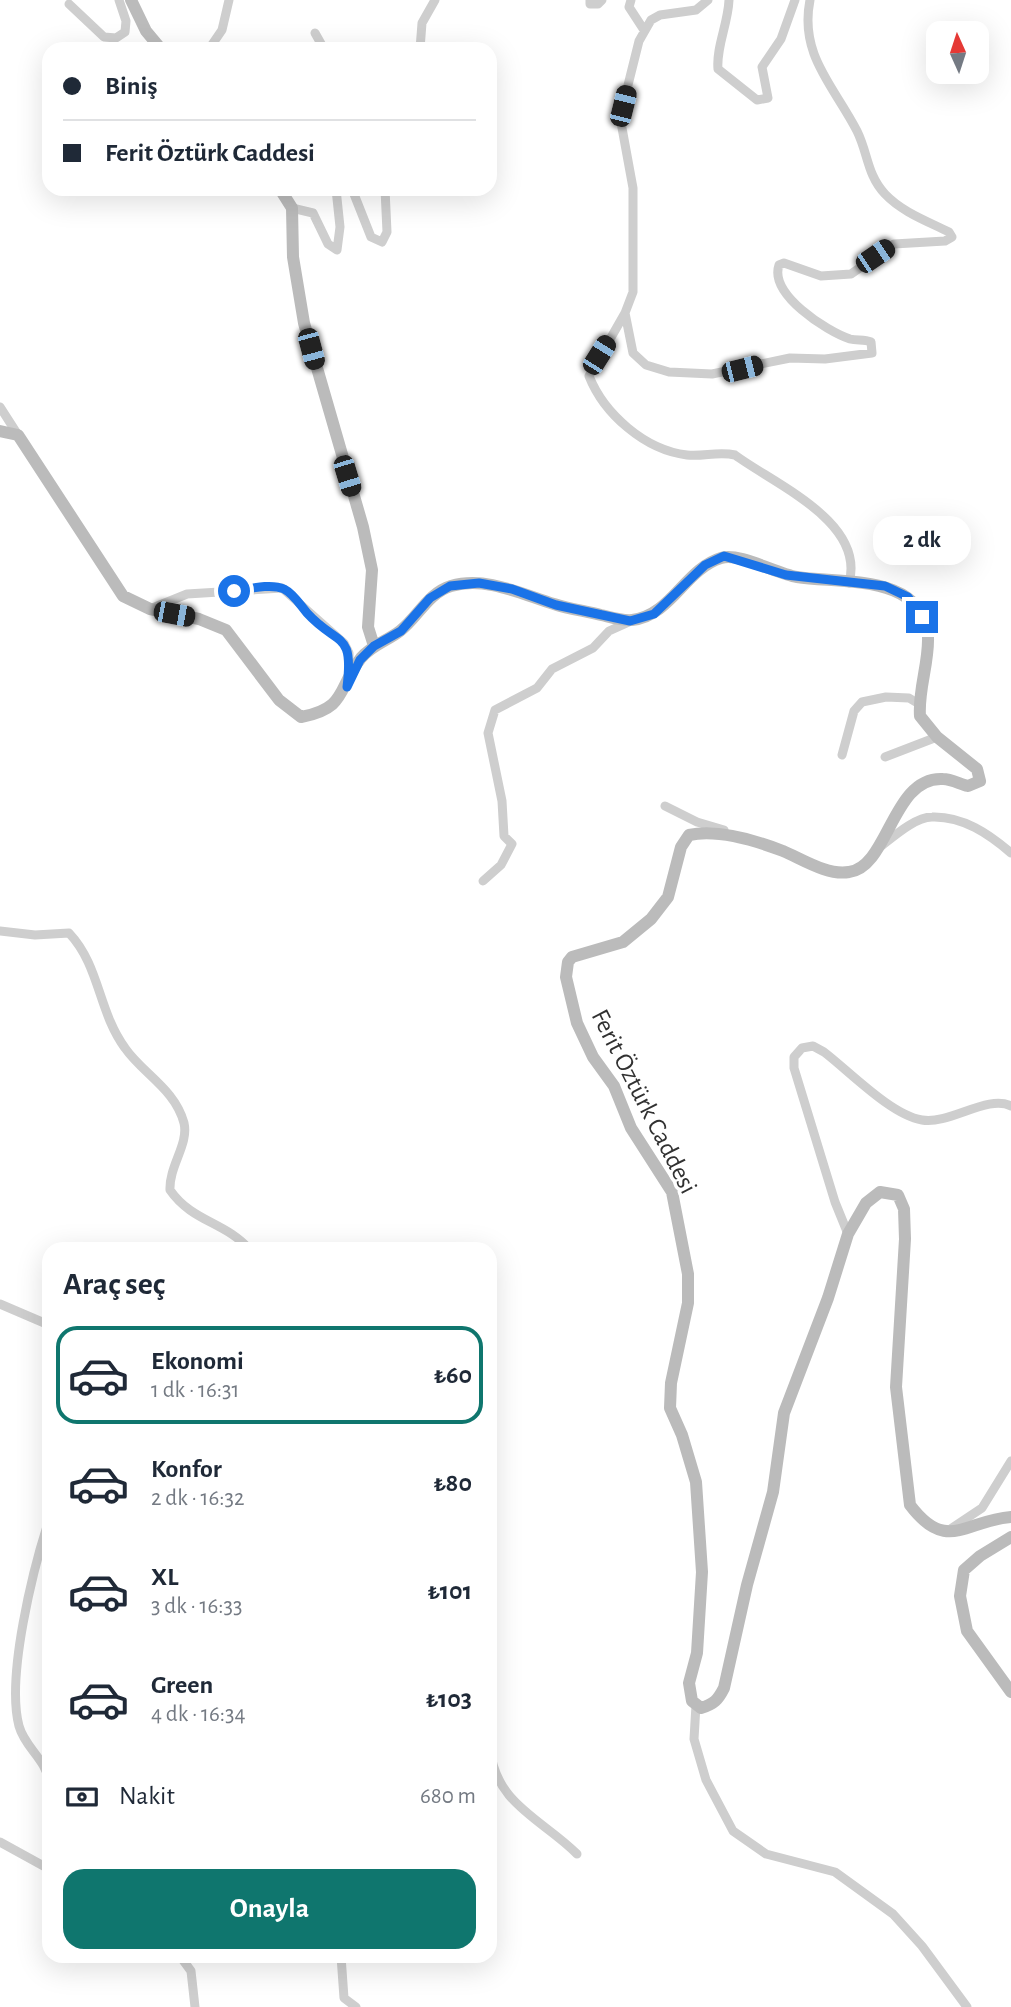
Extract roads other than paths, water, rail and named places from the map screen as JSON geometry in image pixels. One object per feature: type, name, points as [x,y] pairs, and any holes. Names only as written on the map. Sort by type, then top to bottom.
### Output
[{"type":"main road","points":[[131,0],[155,42]]},
{"type":"main road","points":[[285,196],[292,208],[293,257],[304,323],[363,527],[372,569],[368,627],[374,646]]},
{"type":"main road","points":[[0,431],[18,435],[123,596],[150,609],[199,619],[226,631],[279,700],[301,717],[329,709],[347,687],[360,660],[374,646],[401,631],[430,598],[450,586],[479,583],[512,589],[556,605],[630,621],[654,614],[705,565],[724,556],[786,575],[885,586],[908,597],[922,617],[928,636],[919,704],[920,716],[937,737],[977,769],[980,780],[968,786],[943,779],[927,781],[910,794],[888,825],[874,853]]},
{"type":"main road","name":"Ferit Öztürk Caddesi","points":[[696,1705],[692,1701],[689,1683],[697,1653],[701,1615],[702,1572],[696,1482],[682,1435],[670,1408],[671,1383],[688,1303],[688,1274],[672,1192],[642,1147],[614,1086],[587,1045],[577,1023],[566,977],[568,962],[572,957],[623,942],[652,919],[668,897],[681,847],[689,835],[741,838],[838,872],[858,869],[874,853]]},
{"type":"main road","points":[[696,1705],[701,1708],[710,1705],[724,1688],[747,1585],[774,1492],[784,1413],[828,1298],[848,1234],[873,1195],[887,1191],[898,1195],[904,1209],[905,1239],[896,1387],[905,1486],[910,1505],[921,1520],[944,1533],[962,1532],[1011,1517]]},
{"type":"main road","points":[[1011,1537],[980,1556],[964,1570],[960,1596],[967,1631],[1011,1692]]},
{"type":"street","points":[[69,4],[104,37],[116,38],[125,32],[126,21],[118,0]]},
{"type":"street","points":[[214,42],[222,30],[229,0]]},
{"type":"street","points":[[421,42],[422,23],[435,0]]},
{"type":"street","points":[[590,0],[590,4],[598,4],[602,0]]},
{"type":"street","points":[[631,0],[629,7],[644,30]]},
{"type":"street","points":[[708,0],[696,10],[660,15],[650,20],[644,30],[620,117],[634,188],[633,292],[625,313],[589,376],[607,406],[633,433],[664,449],[688,455],[724,452],[735,455],[786,487],[841,534],[852,571],[849,583]]},
{"type":"street","points":[[729,0],[724,36],[717,57],[718,69],[757,100],[768,98],[762,67],[781,39],[795,0]]},
{"type":"street","points":[[625,313],[633,353],[646,365],[662,371],[712,374],[796,357],[859,357],[872,353],[871,342],[850,339],[809,316],[780,288],[777,277],[779,265],[784,263],[821,276],[851,274],[894,244],[945,241],[952,237],[949,232],[894,202],[871,174],[858,133],[839,104],[809,44],[806,22],[810,0]]},
{"type":"street","points":[[315,33],[320,42]]},
{"type":"street","points":[[292,208],[313,213],[328,244],[337,250],[341,227],[337,196]]},
{"type":"street","points":[[355,196],[371,237],[382,242],[387,232],[385,196]]},
{"type":"street","points":[[0,407],[18,435]]},
{"type":"street","points":[[150,609],[187,594],[282,588],[344,643],[351,664],[347,687]]},
{"type":"street","points":[[483,880],[501,865],[512,844],[504,836],[502,801],[488,733],[495,710],[537,688],[552,669],[593,648],[609,631],[630,621]]},
{"type":"street","points":[[842,755],[854,710],[862,702],[886,696],[909,698],[919,704]]},
{"type":"street","points":[[885,757],[937,737]]},
{"type":"street","points":[[665,806],[697,822],[741,838]]},
{"type":"street","points":[[874,853],[912,825],[932,817],[982,830],[1011,853]]},
{"type":"street","points":[[0,931],[35,935],[69,933],[86,951],[113,1028],[133,1058],[163,1084],[184,1121],[183,1145],[172,1166],[170,1190],[194,1216],[226,1230],[240,1242]]},
{"type":"street","points":[[848,1234],[835,1202],[794,1068],[794,1057],[802,1048],[813,1046],[824,1052],[891,1105],[923,1121],[946,1118],[992,1103],[1004,1102],[1011,1106]]},
{"type":"street","points":[[0,1304],[42,1322]]},
{"type":"street","points":[[944,1533],[982,1508],[1011,1461]]},
{"type":"street","points":[[42,1542],[19,1652],[17,1689],[19,1726],[26,1742],[42,1762]]},
{"type":"street","points":[[696,1705],[694,1739],[703,1770],[733,1831],[766,1854],[835,1872],[893,1914],[922,1946],[967,2007]]},
{"type":"street","points":[[497,1778],[504,1791],[578,1854]]},
{"type":"street","points":[[0,1842],[42,1865]]},
{"type":"street","points":[[185,1963],[191,1971],[195,2007]]},
{"type":"street","points":[[342,1963],[344,1998],[356,2007]]}]
